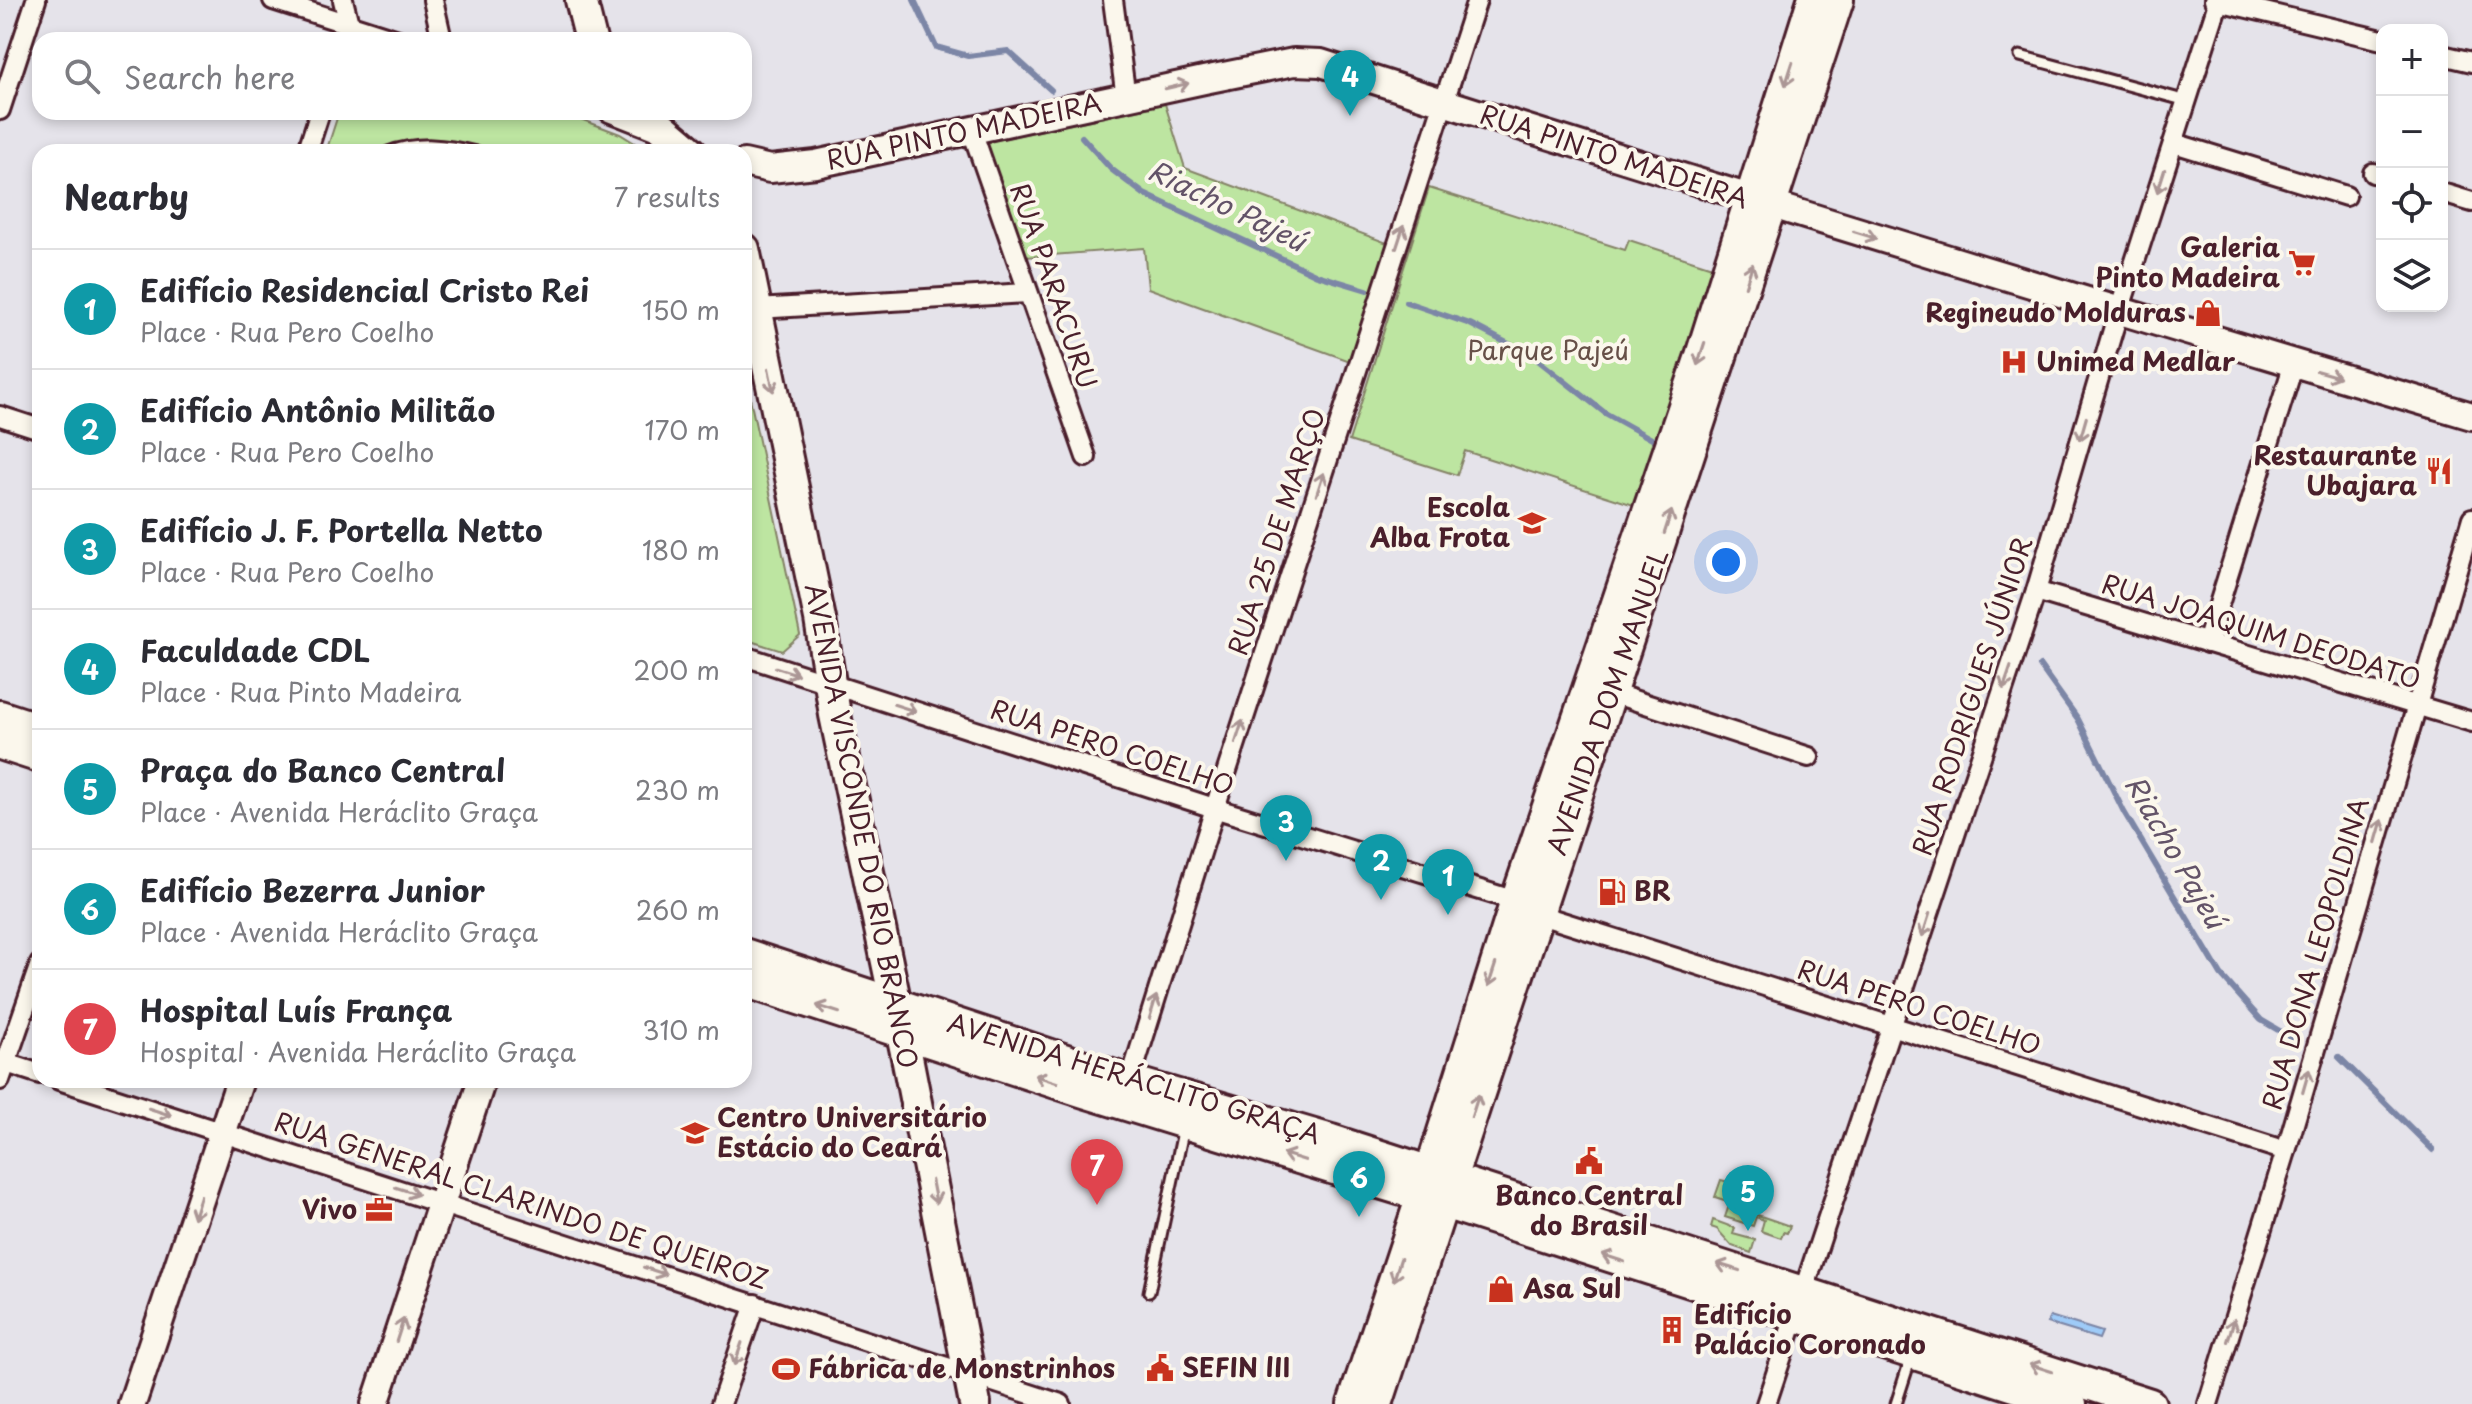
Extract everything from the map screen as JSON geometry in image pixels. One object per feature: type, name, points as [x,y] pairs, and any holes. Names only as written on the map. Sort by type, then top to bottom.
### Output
[{"type":"main road","points":[[581,0],[589,32]]},
{"type":"main road","name":"AVENIDA DOM MANUEL","points":[[1526,907],[1612,693],[1760,203],[1813,0]]},
{"type":"main road","name":"AVENIDA DOM MANUEL","points":[[1377,1404],[1436,1188],[1700,359],[1838,0]]},
{"type":"main road","name":"RUA PINTO MADEIRA","points":[[752,165],[790,169],[1126,98],[1307,62],[1321,63],[2118,313],[2472,416]]},
{"type":"main road","points":[[653,120],[682,144]]},
{"type":"main road","name":"AVENIDA VISCONDE DO RIO BRANCO","points":[[752,286],[975,1404]]},
{"type":"main road","points":[[0,716],[32,726]]},
{"type":"main road","points":[[0,744],[32,754]]},
{"type":"main road","name":"AVENIDA HERÁCLITO GRAÇA","points":[[752,957],[1130,1081],[1331,1140],[1436,1188]]},
{"type":"main road","name":"AVENIDA HERÁCLITO GRAÇA","points":[[752,984],[1185,1123],[1436,1188],[1798,1304],[2144,1403]]},
{"type":"main road","points":[[132,1404],[237,1088]]},
{"type":"main road","points":[[375,1404],[479,1088]]},
{"type":"main road","name":"AVENIDA DOM MANUEL","points":[[1353,1404],[1436,1188]]},
{"type":"main road","name":"AVENIDA HERÁCLITO GRAÇA","points":[[1798,1304],[1912,1354],[2071,1404]]},
{"type":"street","points":[[0,110],[36,0]]},
{"type":"street","points":[[273,0],[346,32],[343,0]]},
{"type":"street","points":[[433,0],[440,32]]},
{"type":"street","points":[[1113,0],[1126,98]]},
{"type":"street","name":"RUA 25 DE MARÇO","points":[[1130,1081],[1214,808],[1477,0]]},
{"type":"street","points":[[2217,0],[2376,39]]},
{"type":"street","name":"RUA RODRIGUES JÚNIOR","points":[[1766,1404],[2036,591],[2118,313],[2217,0]]},
{"type":"street","points":[[2448,56],[2472,62]]},
{"type":"street","points":[[310,144],[317,120]]},
{"type":"street","points":[[627,120],[681,144]]},
{"type":"street","name":"RUA PARACURU","points":[[972,131],[1086,457]]},
{"type":"street","points":[[2174,143],[2346,196]]},
{"type":"street","points":[[2448,195],[2472,202]]},
{"type":"street","points":[[757,309],[1027,293]]},
{"type":"street","points":[[2207,643],[2294,363]]},
{"type":"street","points":[[0,416],[32,426]]},
{"type":"street","name":"RUA DONA LEOPOLDINA","points":[[2208,1404],[2286,1151],[2472,518]]},
{"type":"street","name":"RUA JOAQUIM DEODATO","points":[[2036,591],[2472,722]]},
{"type":"street","name":"RUA PERO COELHO","points":[[752,659],[2286,1151]]},
{"type":"street","points":[[1612,693],[1809,757]]},
{"type":"street","points":[[32,986],[2,1068],[32,1073]]},
{"type":"street","name":"RUA GENERAL CLARINDO DE QUEIROZ","points":[[84,1088],[1061,1404]]},
{"type":"street","points":[[721,1404],[755,1304]]},
{"type":"lane","points":[[2020,56],[2187,102]]},
{"type":"lane","points":[[1149,1292],[1185,1123]]},
{"type":"lane","points":[[1896,1404],[1912,1354]]},
{"type":"green space","points":[[1165,104],[1185,168],[1390,244],[1350,361],[1148,288],[1144,248],[1026,257],[987,142]]},
{"type":"green space","points":[[336,120],[583,120],[620,134],[636,144],[329,144]]},
{"type":"green space","name":"Parque Pajeú","points":[[1429,188],[1625,250],[1629,240],[1715,268],[1640,507],[1465,451],[1457,475],[1349,441]]},
{"type":"green space","points":[[752,408],[800,635],[782,651],[752,642]]},
{"type":"green space","points":[[1721,1180],[1732,1183],[1731,1189],[1735,1190],[1737,1184],[1741,1186],[1734,1207],[1790,1226],[1787,1233],[1783,1232],[1781,1238],[1761,1231],[1764,1220],[1756,1217],[1753,1226],[1725,1217],[1733,1194],[1730,1193],[1727,1201],[1715,1197]]},
{"type":"green space","points":[[1713,1220],[1735,1228],[1733,1234],[1755,1240],[1751,1253],[1732,1246],[1717,1229],[1711,1227]]},
{"type":"water","points":[[2050,1316],[2102,1332],[2099,1339],[2047,1323]]},
{"type":"waterway","name":"Riacho Pajeú","points":[[914,0],[936,47],[968,56],[1008,51],[1051,90]]},
{"type":"waterway","name":"Riacho Pajeú","points":[[1082,137],[1111,169],[1144,194],[1317,275],[1367,290]]},
{"type":"waterway","name":"Riacho Pajeú","points":[[1406,302],[1470,324],[1534,357],[1605,413],[1659,443]]},
{"type":"waterway","name":"Riacho Pajeú","points":[[2040,666],[2078,719],[2124,812],[2221,975],[2261,1020],[2295,1040]]},
{"type":"waterway","name":"Riacho Pajeú","points":[[2339,1057],[2433,1150]]},
{"type":"place","name":"Faculdade CDL","points":[[1350,116]]},
{"type":"place","name":"Galeria Pinto Madeira","points":[[2302,263]]},
{"type":"place","name":"Regineudo Molduras","points":[[2208,313]]},
{"type":"place","name":"Unimed Medlar","points":[[2014,362]]},
{"type":"place","name":"Restaurante Ubajara","points":[[2439,471]]},
{"type":"place","name":"Escola Alba Frota","points":[[1532,523]]},
{"type":"place","name":"Edifício J. F. Portella Netto","points":[[1286,861]]},
{"type":"place","name":"BR","points":[[1612,892]]},
{"type":"place","name":"Edifício Antônio Militão","points":[[1381,900]]},
{"type":"place","name":"Edifício Residencial Cristo Rei","points":[[1448,915]]},
{"type":"place","name":"Centro Universitário Estácio do Ceará","points":[[695,1133]]},
{"type":"place","name":"Banco Central do Brasil","points":[[1589,1161]]},
{"type":"place","name":"Hospital Luís França","points":[[1097,1205]]},
{"type":"place","name":"Vivo","points":[[379,1210]]},
{"type":"place","name":"Edifício Bezerra Junior","points":[[1359,1217]]},
{"type":"place","name":"Praça do Banco Central","points":[[1748,1231]]},
{"type":"place","name":"Asa Sul","points":[[1501,1289]]},
{"type":"place","name":"Edifício Palácio Coronado","points":[[1672,1330]]},
{"type":"place","name":"SEFIN III","points":[[1160,1368]]},
{"type":"place","name":"Fábrica de Monstrinhos","points":[[786,1369]]}]
